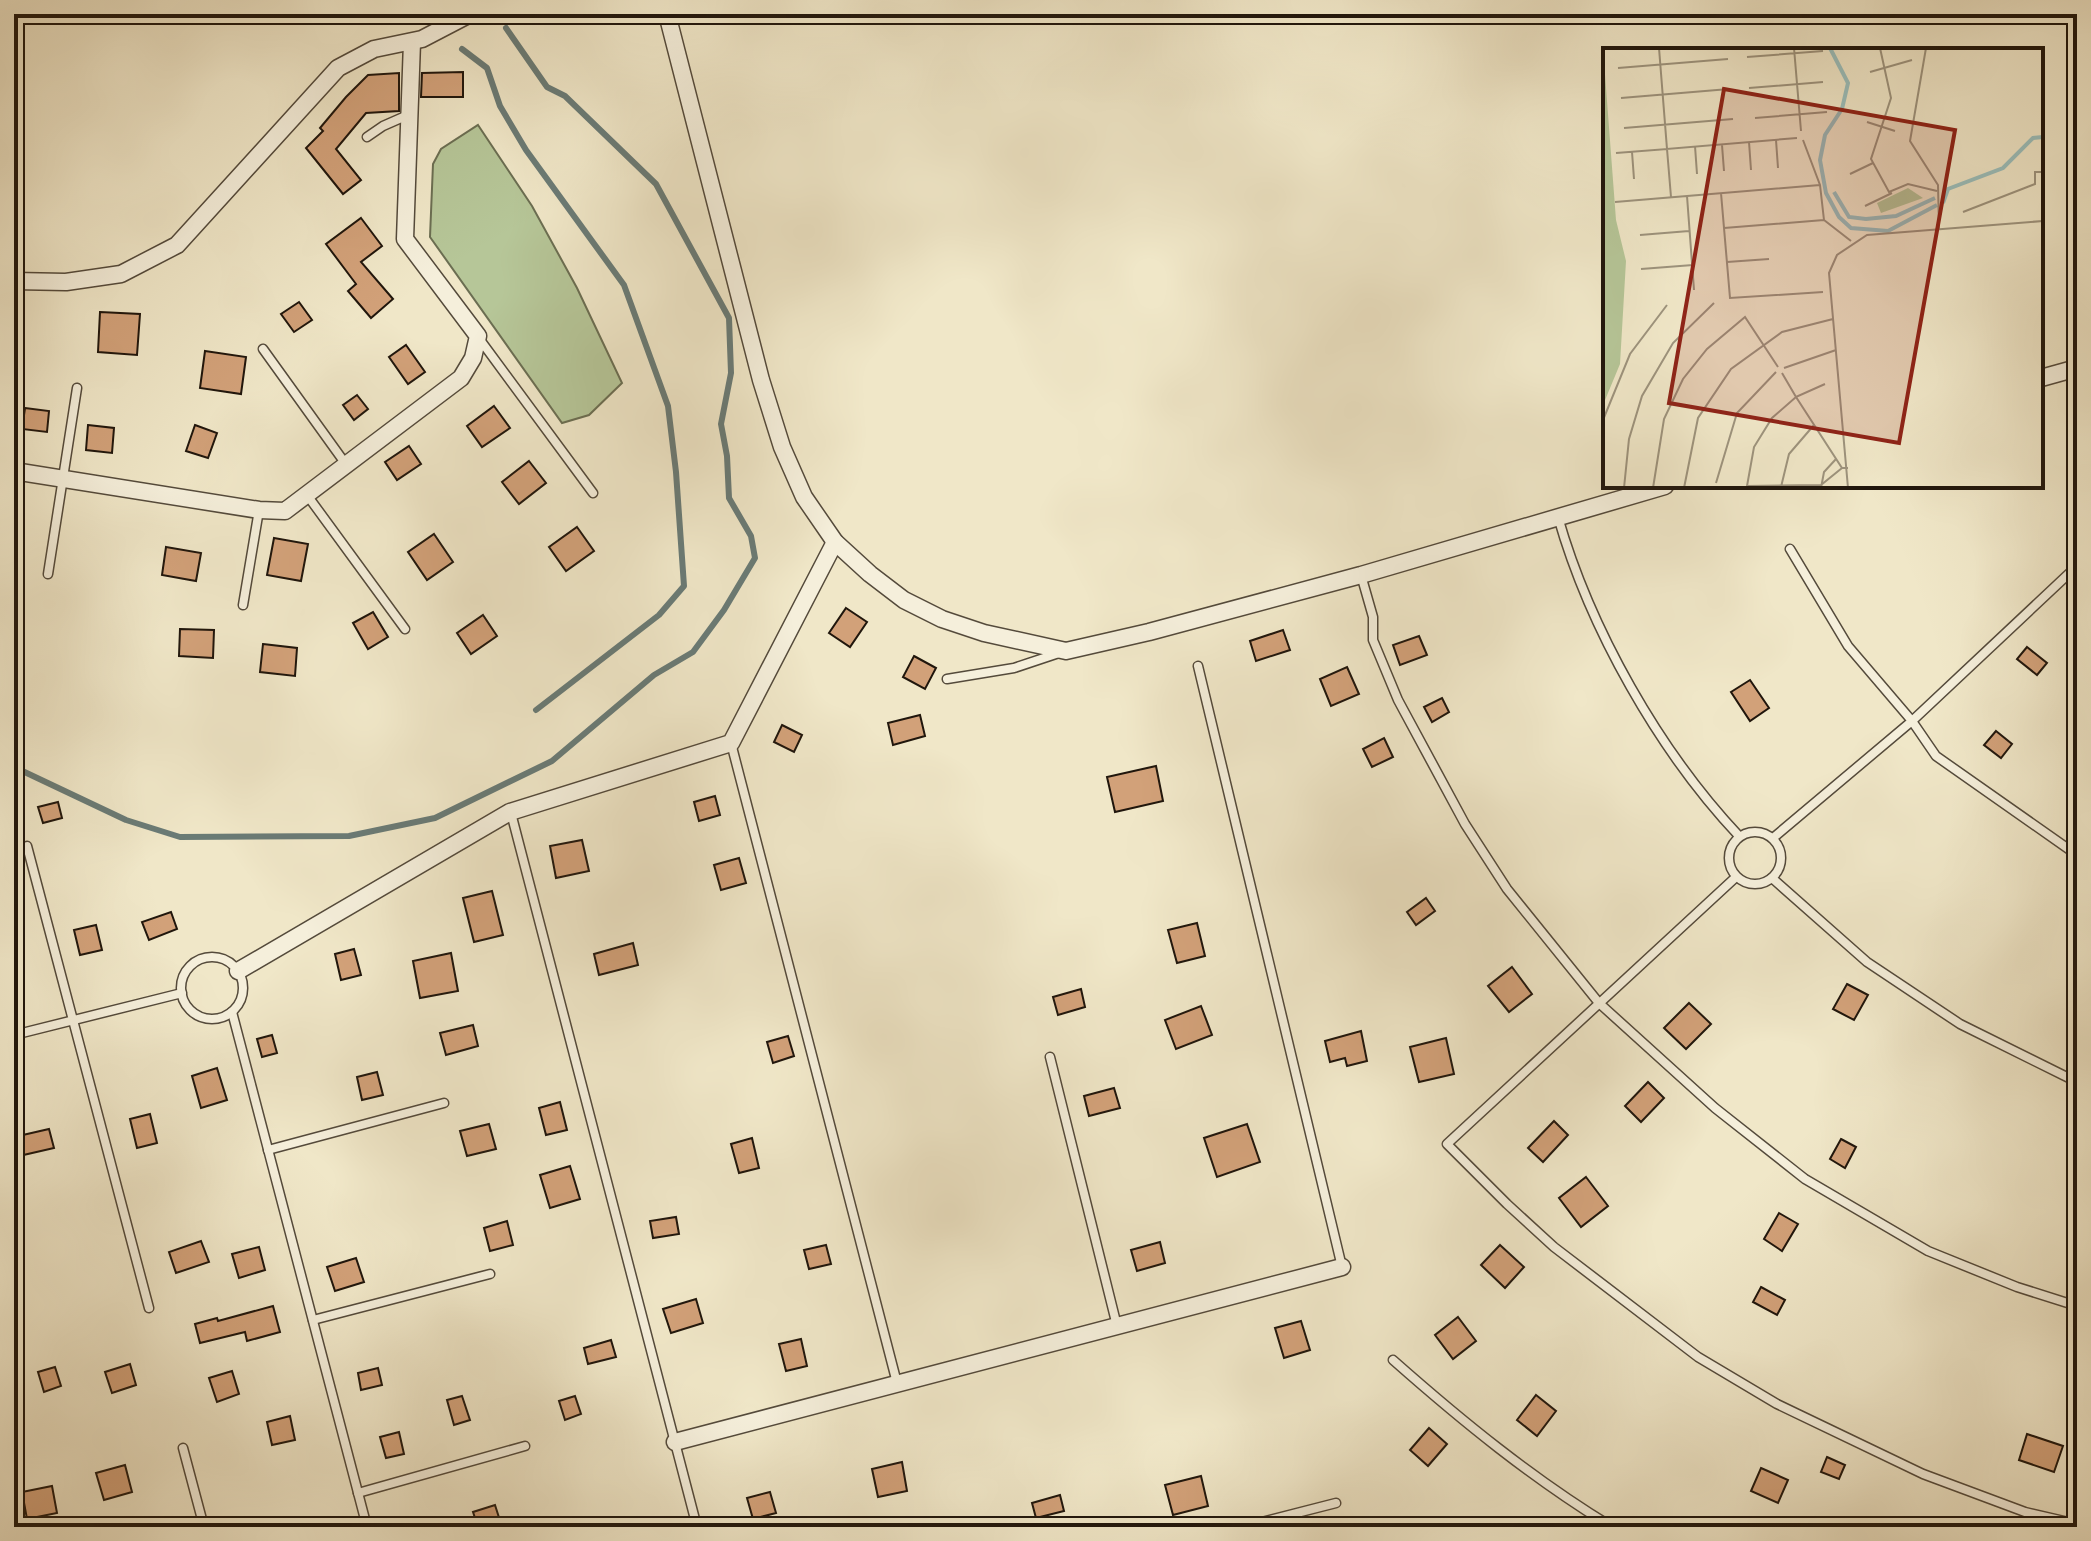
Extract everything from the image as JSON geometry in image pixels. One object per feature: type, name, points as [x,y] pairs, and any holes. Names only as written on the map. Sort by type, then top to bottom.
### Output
[{"type":"street","points":[[14,281],[66,282],[121,274],[177,245],[338,68],[374,49],[412,42],[470,14]]},
{"type":"street","points":[[667,14],[761,380],[782,447],[804,497],[835,542],[870,574],[904,600],[942,619],[984,633],[1066,651],[1361,575],[1658,488]]},
{"type":"street","points":[[14,471],[259,510],[285,511],[461,378],[473,358],[478,336],[405,239],[412,42]]},
{"type":"street","points":[[2043,377],[2077,368]]},
{"type":"street","points":[[238,971],[510,812],[731,743],[835,542]]},
{"type":"street","points":[[675,1442],[1342,1267]]},
{"type":"lane","points":[[367,137],[409,115]]},
{"type":"lane","points":[[478,336],[593,493]]},
{"type":"lane","points":[[263,349],[345,463]]},
{"type":"lane","points":[[48,574],[77,388]]},
{"type":"lane","points":[[307,495],[405,629]]},
{"type":"lane","points":[[243,605],[259,510]]},
{"type":"lane","points":[[1558,517],[1600,628],[1641,705],[1710,805],[1739,836]]},
{"type":"lane","points":[[1790,549],[1848,646],[1912,721],[1936,756],[2077,855]]},
{"type":"lane","points":[[1773,838],[1912,721],[2075,572]]},
{"type":"lane","points":[[1361,575],[1373,617],[1373,640],[1393,688],[1465,824],[1507,889],[1599,1003],[1715,1108],[1805,1179],[1928,1251],[2017,1287],[2077,1306]]},
{"type":"lane","points":[[947,679],[1014,668],[1066,651]]},
{"type":"lane","points":[[1198,666],[1342,1267]]},
{"type":"lane","points":[[731,743],[897,1384]]},
{"type":"lane","points":[[510,812],[697,1527]]},
{"type":"lane","points":[[1752,831],[1773,838],[1782,858],[1772,878],[1753,885],[1736,877],[1728,856],[1731,845],[1739,836],[1752,831]]},
{"type":"lane","points":[[27,846],[149,1308]]},
{"type":"lane","points":[[1736,877],[1447,1144],[1554,1247],[1698,1357],[1777,1404],[1923,1474],[2025,1512],[2077,1524]]},
{"type":"lane","points":[[1772,878],[1867,962],[1960,1024],[2077,1082]]},
{"type":"lane","points":[[214,957],[227,960],[238,971],[243,984],[241,1000],[232,1012],[217,1019],[201,1017],[188,1008],[182,993],[182,979],[189,967],[200,959],[214,957]]},
{"type":"lane","points":[[14,1035],[182,993]]},
{"type":"lane","points":[[232,1012],[367,1527]]},
{"type":"lane","points":[[1050,1057],[1117,1326]]},
{"type":"lane","points":[[268,1150],[444,1103]]},
{"type":"lane","points":[[313,1320],[490,1274]]},
{"type":"lane","points":[[1393,1360],[1464,1422],[1536,1477],[1612,1527]]},
{"type":"lane","points":[[358,1493],[525,1446]]},
{"type":"lane","points":[[183,1448],[204,1527]]},
{"type":"lane","points":[[1242,1527],[1336,1503]]},
{"type":"green space","points":[[478,125],[532,206],[577,288],[622,383],[589,415],[562,423],[430,237],[433,164],[441,149]]},
{"type":"building","points":[[463,72],[463,97],[421,97],[422,73]]},
{"type":"building","points":[[399,73],[399,111],[366,113],[336,149],[361,180],[343,194],[306,148],[323,131],[320,128],[346,97],[368,75]]},
{"type":"building","points":[[361,218],[382,246],[361,262],[393,299],[371,318],[348,291],[356,284],[326,244]]},
{"type":"building","points":[[299,302],[312,320],[294,332],[281,314]]},
{"type":"building","points":[[100,312],[140,314],[137,355],[98,352]]},
{"type":"building","points":[[406,345],[425,372],[408,384],[389,357]]},
{"type":"building","points":[[205,351],[246,357],[241,394],[200,388]]},
{"type":"building","points":[[357,395],[368,409],[354,420],[343,405]]},
{"type":"building","points":[[494,406],[510,428],[482,447],[467,426]]},
{"type":"building","points":[[25,408],[49,411],[47,432],[22,429]]},
{"type":"building","points":[[88,425],[114,428],[112,453],[86,450]]},
{"type":"building","points":[[195,425],[217,433],[208,458],[186,451]]},
{"type":"building","points":[[409,446],[421,464],[397,480],[385,462]]},
{"type":"building","points":[[529,461],[546,483],[519,504],[502,482]]},
{"type":"building","points":[[577,527],[594,551],[566,571],[549,547]]},
{"type":"building","points":[[434,534],[453,562],[427,580],[408,552]]},
{"type":"building","points":[[274,538],[308,544],[301,581],[267,575]]},
{"type":"building","points":[[166,547],[201,553],[196,581],[162,575]]},
{"type":"building","points":[[846,608],[867,622],[850,647],[829,633]]},
{"type":"building","points":[[373,612],[388,637],[368,649],[353,623]]},
{"type":"building","points":[[483,615],[497,636],[471,654],[457,633]]},
{"type":"building","points":[[180,629],[214,630],[213,658],[179,656]]},
{"type":"building","points":[[1283,630],[1290,650],[1256,661],[1250,641]]},
{"type":"building","points":[[1419,636],[1427,655],[1400,665],[1393,645]]},
{"type":"building","points":[[263,644],[297,648],[295,676],[260,672]]},
{"type":"building","points":[[2027,647],[2047,663],[2037,675],[2017,659]]},
{"type":"building","points":[[914,656],[936,668],[925,689],[903,677]]},
{"type":"building","points":[[1347,667],[1359,694],[1331,706],[1320,679]]},
{"type":"building","points":[[1750,680],[1769,708],[1750,721],[1731,692]]},
{"type":"building","points":[[1442,698],[1449,712],[1432,722],[1424,707]]},
{"type":"building","points":[[920,715],[925,736],[893,745],[888,723]]},
{"type":"building","points":[[782,725],[802,735],[794,752],[774,742]]},
{"type":"building","points":[[1996,731],[2012,744],[2001,758],[1984,745]]},
{"type":"building","points":[[1384,738],[1393,757],[1372,767],[1363,749]]},
{"type":"building","points":[[1156,766],[1163,801],[1115,812],[1107,777]]},
{"type":"building","points":[[715,796],[720,815],[699,821],[694,802]]},
{"type":"building","points":[[58,802],[62,818],[43,823],[38,807]]},
{"type":"building","points":[[582,840],[589,871],[556,878],[550,846]]},
{"type":"building","points":[[739,858],[746,883],[721,890],[714,865]]},
{"type":"building","points":[[492,891],[503,935],[474,942],[463,898]]},
{"type":"building","points":[[1426,898],[1435,911],[1416,925],[1407,912]]},
{"type":"building","points":[[171,912],[177,929],[149,940],[142,922]]},
{"type":"building","points":[[1197,923],[1205,956],[1177,963],[1168,930]]},
{"type":"building","points":[[96,925],[102,950],[80,955],[74,930]]},
{"type":"building","points":[[633,943],[638,965],[599,975],[594,954]]},
{"type":"building","points":[[354,949],[361,975],[341,980],[335,954]]},
{"type":"building","points":[[451,953],[458,991],[420,998],[413,961]]},
{"type":"building","points":[[1512,967],[1532,994],[1509,1012],[1488,986]]},
{"type":"building","points":[[1847,984],[1868,995],[1854,1020],[1833,1009]]},
{"type":"building","points":[[1081,989],[1085,1007],[1058,1015],[1053,997]]},
{"type":"building","points":[[1689,1003],[1711,1024],[1686,1049],[1664,1028]]},
{"type":"building","points":[[1201,1006],[1212,1035],[1176,1049],[1165,1020]]},
{"type":"building","points":[[473,1025],[478,1046],[446,1055],[440,1033]]},
{"type":"building","points":[[1361,1031],[1367,1061],[1347,1066],[1345,1058],[1330,1062],[1325,1041]]},
{"type":"building","points":[[272,1035],[277,1053],[262,1057],[257,1039]]},
{"type":"building","points":[[788,1036],[794,1056],[773,1063],[767,1042]]},
{"type":"building","points":[[1446,1038],[1454,1074],[1419,1082],[1410,1047]]},
{"type":"building","points":[[217,1068],[227,1100],[201,1108],[192,1076]]},
{"type":"building","points":[[377,1072],[383,1095],[362,1100],[357,1077]]},
{"type":"building","points":[[1648,1082],[1664,1098],[1641,1122],[1625,1106]]},
{"type":"building","points":[[1114,1088],[1120,1108],[1089,1116],[1084,1096]]},
{"type":"building","points":[[560,1102],[567,1130],[546,1135],[539,1108]]},
{"type":"building","points":[[150,1114],[157,1143],[137,1148],[130,1119]]},
{"type":"building","points":[[1554,1121],[1568,1135],[1543,1162],[1528,1148]]},
{"type":"building","points":[[489,1124],[496,1149],[467,1156],[460,1131]]},
{"type":"building","points":[[1247,1124],[1260,1162],[1217,1177],[1204,1138]]},
{"type":"building","points":[[49,1129],[54,1148],[19,1156],[14,1137]]},
{"type":"building","points":[[752,1138],[759,1168],[739,1173],[731,1144]]},
{"type":"building","points":[[1841,1139],[1856,1147],[1845,1168],[1830,1159]]},
{"type":"building","points":[[570,1166],[580,1199],[550,1208],[540,1175]]},
{"type":"building","points":[[1586,1177],[1608,1206],[1581,1227],[1559,1198]]},
{"type":"building","points":[[1779,1213],[1798,1224],[1782,1251],[1764,1239]]},
{"type":"building","points":[[676,1217],[679,1234],[653,1238],[650,1221]]},
{"type":"building","points":[[507,1221],[513,1245],[490,1251],[484,1228]]},
{"type":"building","points":[[201,1241],[209,1262],[176,1273],[169,1252]]},
{"type":"building","points":[[1160,1242],[1165,1263],[1137,1271],[1131,1250]]},
{"type":"building","points":[[826,1245],[831,1264],[809,1269],[804,1250]]},
{"type":"building","points":[[1500,1245],[1524,1267],[1505,1288],[1481,1265]]},
{"type":"building","points":[[259,1247],[265,1270],[239,1278],[232,1254]]},
{"type":"building","points":[[356,1258],[364,1282],[335,1291],[327,1267]]},
{"type":"building","points":[[1761,1287],[1785,1300],[1777,1315],[1753,1302]]},
{"type":"building","points":[[696,1299],[703,1323],[671,1333],[663,1309]]},
{"type":"building","points":[[273,1306],[280,1332],[247,1341],[245,1332],[200,1343],[195,1324]]},
{"type":"building","points":[[1458,1317],[1476,1341],[1453,1359],[1435,1335]]},
{"type":"building","points":[[1301,1321],[1310,1350],[1284,1358],[1275,1328]]},
{"type":"building","points":[[801,1339],[807,1366],[786,1371],[779,1344]]},
{"type":"building","points":[[611,1340],[616,1357],[588,1364],[584,1348]]},
{"type":"building","points":[[130,1364],[136,1385],[112,1393],[105,1372]]},
{"type":"building","points":[[55,1367],[61,1386],[44,1392],[38,1372]]},
{"type":"building","points":[[378,1368],[382,1385],[361,1390],[358,1373]]},
{"type":"building","points":[[232,1371],[239,1394],[217,1402],[209,1378]]},
{"type":"building","points":[[1536,1395],[1556,1411],[1537,1436],[1517,1420]]},
{"type":"building","points":[[462,1396],[470,1420],[454,1425],[447,1400]]},
{"type":"building","points":[[575,1396],[581,1414],[565,1420],[559,1401]]},
{"type":"building","points":[[290,1416],[295,1440],[272,1445],[267,1422]]},
{"type":"building","points":[[1429,1428],[1447,1444],[1428,1466],[1410,1450]]},
{"type":"building","points":[[399,1432],[404,1454],[386,1458],[380,1437]]},
{"type":"building","points":[[2027,1434],[2063,1446],[2054,1472],[2019,1460]]},
{"type":"building","points":[[1827,1457],[1845,1465],[1839,1479],[1821,1472]]},
{"type":"building","points":[[902,1462],[907,1491],[878,1497],[872,1469]]},
{"type":"building","points":[[125,1465],[132,1492],[104,1500],[96,1473]]},
{"type":"building","points":[[1761,1468],[1788,1480],[1778,1503],[1751,1491]]},
{"type":"building","points":[[1201,1476],[1208,1506],[1173,1515],[1165,1485]]},
{"type":"building","points":[[52,1486],[57,1513],[27,1519],[22,1492]]},
{"type":"building","points":[[770,1492],[776,1513],[753,1519],[747,1498]]},
{"type":"building","points":[[1060,1495],[1064,1511],[1036,1518],[1032,1503]]},
{"type":"building","points":[[495,1505],[502,1527],[478,1527],[473,1512]]},
{"type":"waterway","points":[[14,767],[126,820],[180,837],[349,836],[435,818],[552,761],[654,675],[693,652],[724,610],[755,558],[751,536],[729,498],[727,456],[721,424],[731,373],[729,318],[656,184],[565,96],[547,87],[506,28]]},
{"type":"waterway","points":[[462,49],[487,68],[500,106],[526,150],[624,285],[668,406],[676,472],[684,586],[659,615],[536,710]]}]
